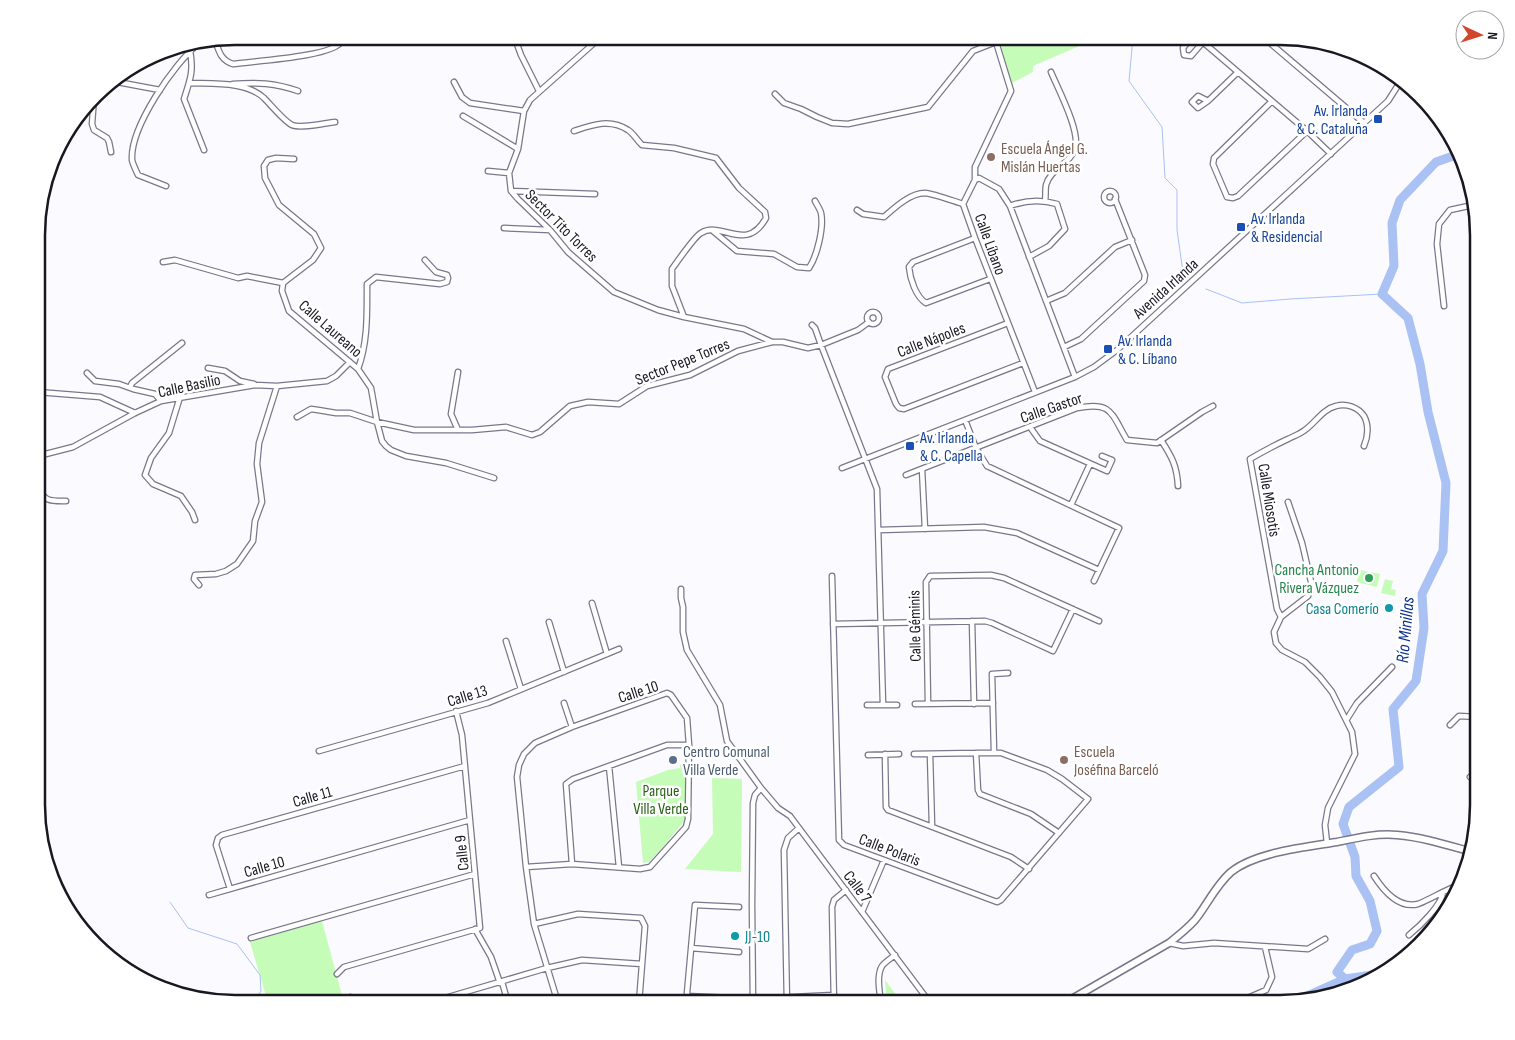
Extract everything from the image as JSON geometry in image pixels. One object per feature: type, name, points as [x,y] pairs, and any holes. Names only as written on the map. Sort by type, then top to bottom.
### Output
[{"type":"street","points":[[217,46],[220,56],[233,64],[318,54],[339,45]]},
{"type":"street","points":[[517,45],[539,91]]},
{"type":"street","name":"Sector Tito Torres","points":[[592,45],[530,100],[524,112],[518,149],[509,173],[511,191],[550,230],[568,252],[614,292],[658,310],[744,329],[772,342]]},
{"type":"street","points":[[775,94],[784,103],[832,123],[848,124],[928,108],[973,51],[985,45]]},
{"type":"street","points":[[975,180],[975,167],[1011,91],[999,45]]},
{"type":"street","points":[[1185,45],[1183,48],[1184,55],[1191,56],[1200,45]]},
{"type":"street","points":[[1206,45],[1331,154]]},
{"type":"street","points":[[1272,45],[1364,123]]},
{"type":"street","points":[[190,51],[192,75],[184,99],[204,150]]},
{"type":"street","points":[[166,186],[138,175],[132,161],[134,145],[141,120],[160,90],[190,51]]},
{"type":"street","points":[[1045,201],[1046,185],[1051,176],[1070,157],[1076,148],[1075,134],[1067,108],[1051,72]]},
{"type":"street","points":[[1208,101],[1238,72]]},
{"type":"street","points":[[189,83],[229,84],[256,82],[282,86],[298,91]]},
{"type":"street","points":[[454,82],[462,97],[470,103],[524,112]]},
{"type":"street","points":[[121,83],[160,90]]},
{"type":"street","points":[[229,84],[262,96],[292,125],[301,126],[335,122]]},
{"type":"street","name":"Avenida Irlanda","points":[[842,468],[1075,377],[1094,367],[1117,350],[1331,154],[1388,101],[1398,86]]},
{"type":"street","points":[[1272,101],[1214,158],[1214,164],[1227,197],[1238,196],[1307,131]]},
{"type":"street","points":[[93,109],[92,124],[94,130],[107,138],[111,152]]},
{"type":"street","points":[[463,116],[518,149]]},
{"type":"street","points":[[574,131],[597,123],[610,123],[628,130],[642,145],[674,148],[716,158],[739,188],[765,212],[766,218],[763,224],[752,233],[741,236],[712,230],[700,233],[672,269],[672,286],[684,317]]},
{"type":"street","points":[[163,262],[175,260],[238,278],[247,276],[283,284],[313,260],[320,248],[314,234],[279,205],[265,178],[264,166],[268,160],[276,158],[294,160]]},
{"type":"street","points":[[488,171],[509,173]]},
{"type":"street","name":"Calle Líbano","points":[[1034,392],[974,238],[963,204],[975,180],[979,178],[999,188],[1010,206],[1075,377]]},
{"type":"street","points":[[511,191],[595,194]]},
{"type":"street","points":[[857,210],[863,214],[884,217],[899,203],[924,193],[963,204]]},
{"type":"street","points":[[1064,347],[1081,339],[1144,281],[1145,275],[1115,199]]},
{"type":"street","points":[[712,230],[737,252],[774,254],[798,267],[809,268],[815,259],[822,224],[821,211],[815,201]]},
{"type":"street","points":[[1010,206],[1023,202],[1045,201],[1057,204],[1065,229],[1049,246],[1029,257]]},
{"type":"street","points":[[1444,306],[1437,244],[1439,224],[1450,210],[1467,206]]},
{"type":"street","points":[[504,228],[550,230]]},
{"type":"street","points":[[974,238],[913,262],[909,267],[910,274],[920,299],[926,303],[990,279]]},
{"type":"street","points":[[1046,301],[1065,293],[1115,247],[1132,240]]},
{"type":"street","points":[[358,369],[363,357],[367,326],[367,284],[376,277],[440,284],[447,282],[447,275],[436,272],[425,260]]},
{"type":"street","name":"Calle Laureano","points":[[283,284],[282,291],[289,311],[358,369],[371,388],[377,422],[382,441],[386,446],[399,454],[446,463],[494,478]]},
{"type":"street","points":[[772,342],[783,342],[808,348],[821,345],[858,330],[869,322]]},
{"type":"street","name":"Calle Nápoles","points":[[1008,323],[888,369],[885,377],[896,404],[899,408],[904,409],[1023,363]]},
{"type":"street","points":[[812,325],[815,328],[877,489],[883,705]]},
{"type":"street","name":"Sector Pepe Torres","points":[[297,417],[311,409],[350,413],[377,422],[414,430],[506,427],[532,435],[540,432],[570,406],[588,402],[619,404],[647,386],[690,375],[738,351],[772,342]]},
{"type":"street","points":[[130,387],[132,383],[182,343]]},
{"type":"street","name":"Calle Basilio","points":[[45,454],[73,447],[161,401],[255,385],[277,386],[327,380],[336,376],[350,362]]},
{"type":"street","points":[[208,368],[225,372],[240,381],[255,385]]},
{"type":"street","points":[[458,372],[451,414],[458,430]]},
{"type":"street","points":[[87,373],[95,381],[107,381],[155,394],[161,401]]},
{"type":"street","points":[[199,585],[194,579],[195,575],[216,574],[226,571],[237,564],[253,541],[255,521],[262,502],[257,464],[259,443],[277,386]]},
{"type":"street","points":[[45,393],[100,397],[134,414]]},
{"type":"street","points":[[180,397],[169,433],[150,458],[145,475],[153,484],[181,496],[192,512],[194,520]]},
{"type":"street","name":"Calle Gastor","points":[[906,475],[1077,408],[1091,406],[1102,406],[1110,411],[1127,440],[1157,443],[1161,440]]},
{"type":"street","points":[[1178,486],[1177,471],[1170,454],[1161,440],[1213,406]]},
{"type":"street","name":"Calle Miosotis","points":[[1281,617],[1277,609],[1250,459],[1306,430],[1322,414],[1336,406],[1356,408],[1364,417],[1368,433],[1364,446]]},
{"type":"street","points":[[965,420],[976,448],[987,466],[1119,528],[1094,581]]},
{"type":"street","points":[[1030,427],[1040,441],[1107,471],[1112,460],[1102,456]]},
{"type":"street","points":[[1071,505],[1090,464]]},
{"type":"street","points":[[922,469],[925,529]]},
{"type":"street","points":[[45,498],[50,501],[66,502]]},
{"type":"street","points":[[1288,502],[1302,543],[1312,586],[1308,596],[1281,617],[1274,632],[1276,643],[1282,650],[1305,662],[1332,692],[1352,732],[1355,754],[1328,808],[1325,825],[1327,843]]},
{"type":"street","points":[[879,530],[984,527],[1017,533],[1099,570]]},
{"type":"street","name":"Calle Géminis","points":[[928,704],[926,582],[930,576],[991,575],[1013,582],[1099,620]]},
{"type":"street","name":"Calle Polaris","points":[[832,576],[839,840],[844,845],[996,902],[1001,900],[1088,799],[1047,770],[994,752]]},
{"type":"street","name":"Calle 7","points":[[682,589],[683,632],[687,650],[720,705],[727,741],[761,788],[778,808],[790,816],[924,995]]},
{"type":"street","points":[[592,603],[607,654]]},
{"type":"street","points":[[833,624],[985,621],[1053,651],[1073,609]]},
{"type":"street","points":[[972,621],[974,704]]},
{"type":"street","points":[[549,622],[564,672]]},
{"type":"street","points":[[506,640],[521,689]]},
{"type":"street","name":"Calle 13","points":[[318,751],[488,702],[619,649]]},
{"type":"street","points":[[1347,719],[1357,703],[1392,667]]},
{"type":"street","points":[[914,754],[994,752],[992,674],[1008,673]]},
{"type":"street","name":"Calle 10","points":[[526,867],[572,864],[640,869],[650,867],[686,826],[688,819],[689,745],[687,718],[671,695],[667,694],[572,727]]},
{"type":"street","points":[[555,995],[534,924],[526,867],[518,777],[519,765],[524,754],[535,743],[572,727],[564,703]]},
{"type":"street","points":[[915,704],[993,703]]},
{"type":"street","points":[[867,706],[898,704]]},
{"type":"street","name":"Calle 9","points":[[456,712],[462,735],[480,928],[475,929]]},
{"type":"street","points":[[1450,725],[1459,716],[1470,717]]},
{"type":"street","points":[[572,864],[566,784],[573,779],[666,745],[689,745]]},
{"type":"street","points":[[976,753],[978,790],[980,794],[1031,814],[1058,833]]},
{"type":"street","points":[[885,754],[887,809],[1011,857],[1029,869]]},
{"type":"street","points":[[868,755],[899,754]]},
{"type":"street","points":[[930,754],[932,826]]},
{"type":"street","name":"Calle 11","points":[[230,889],[216,845],[218,838],[222,835],[465,766]]},
{"type":"street","points":[[609,766],[619,867]]},
{"type":"street","points":[[753,995],[753,803],[755,795],[761,788]]},
{"type":"street","name":"Calle 10","points":[[209,895],[470,820]]},
{"type":"street","points":[[786,995],[784,850],[788,838],[799,828]]},
{"type":"street","points":[[1079,995],[1180,935],[1195,920],[1230,873],[1240,866],[1267,855],[1327,843],[1396,835],[1427,840],[1465,850]]},
{"type":"street","points":[[862,912],[884,860]]},
{"type":"street","points":[[251,938],[475,874]]},
{"type":"street","points":[[1374,876],[1382,889],[1400,903],[1417,904],[1450,889]]},
{"type":"street","points":[[833,995],[832,906],[834,900],[846,890]]},
{"type":"street","points":[[1409,935],[1428,918],[1443,897],[1443,892]]},
{"type":"street","points":[[687,995],[695,905],[739,907]]},
{"type":"street","points":[[534,924],[578,914],[641,918],[645,926],[640,995]]},
{"type":"street","points":[[337,974],[344,967],[475,929],[491,957],[505,995]]},
{"type":"street","points":[[1169,943],[1183,946],[1214,943],[1265,948],[1308,949],[1324,938]]},
{"type":"street","points":[[691,948],[740,952]]},
{"type":"street","points":[[1255,995],[1266,990],[1272,978],[1265,948]]},
{"type":"street","points":[[880,995],[880,970],[895,955]]},
{"type":"street","points":[[456,995],[547,968],[582,960],[642,964]]},
{"type":"green space","points":[[1002,45],[1082,45],[1033,66],[1033,72],[1012,83]]},
{"type":"green space","name":"Cancha Antonio Rivera Vázquez","points":[[1360,570],[1380,574],[1377,587],[1357,582]]},
{"type":"green space","points":[[1385,579],[1393,581],[1391,589],[1396,590],[1395,596],[1381,593]]},
{"type":"green space","name":"Parque Villa Verde","points":[[680,764],[685,765],[685,820],[649,862],[643,863],[636,782],[668,770],[680,768]]},
{"type":"green space","points":[[712,778],[742,779],[741,872],[685,869],[713,834]]},
{"type":"green space","points":[[322,921],[342,995],[266,995],[250,942]]},
{"type":"green space","points":[[885,980],[896,995],[886,995]]},
{"type":"waterway","points":[[1132,45],[1129,81],[1162,127],[1165,178],[1177,190],[1177,230],[1183,272]]},
{"type":"waterway","name":"Río Minillas","points":[[1345,979],[1337,972],[1352,950],[1370,944],[1377,931],[1370,901],[1356,876],[1355,857],[1343,824],[1349,807],[1399,767],[1393,709],[1416,681],[1424,628],[1422,594],[1443,551],[1446,483],[1428,412],[1420,364],[1408,318],[1382,294],[1394,266],[1392,223],[1400,200],[1436,162],[1453,156]]},
{"type":"waterway","points":[[1206,289],[1242,303],[1382,294]]},
{"type":"waterway","points":[[170,902],[188,928],[237,944],[260,975],[261,991],[258,995]]},
{"type":"waterway","points":[[1319,991],[1345,979],[1361,977]]},
{"type":"place","name":"Av. Irlanda & C. Cataluña","points":[[1378,119]]},
{"type":"place","name":"Escuela Ángel G. Mislán Huertas","points":[[991,157]]},
{"type":"place","name":"Av. Irlanda & Residencial","points":[[1241,227]]},
{"type":"place","name":"Av. Irlanda & C. Líbano","points":[[1108,349]]},
{"type":"place","name":"Av. Irlanda & C. Capella","points":[[910,446]]},
{"type":"place","name":"Cancha Antonio Rivera Vázquez","points":[[1369,578]]},
{"type":"place","name":"Casa Comerío","points":[[1389,608]]},
{"type":"place","name":"Centro Comunal Villa Verde","points":[[673,760]]},
{"type":"place","name":"Escuela Joséfina Barceló","points":[[1064,760]]},
{"type":"place","name":"JJ-10","points":[[735,936]]}]
